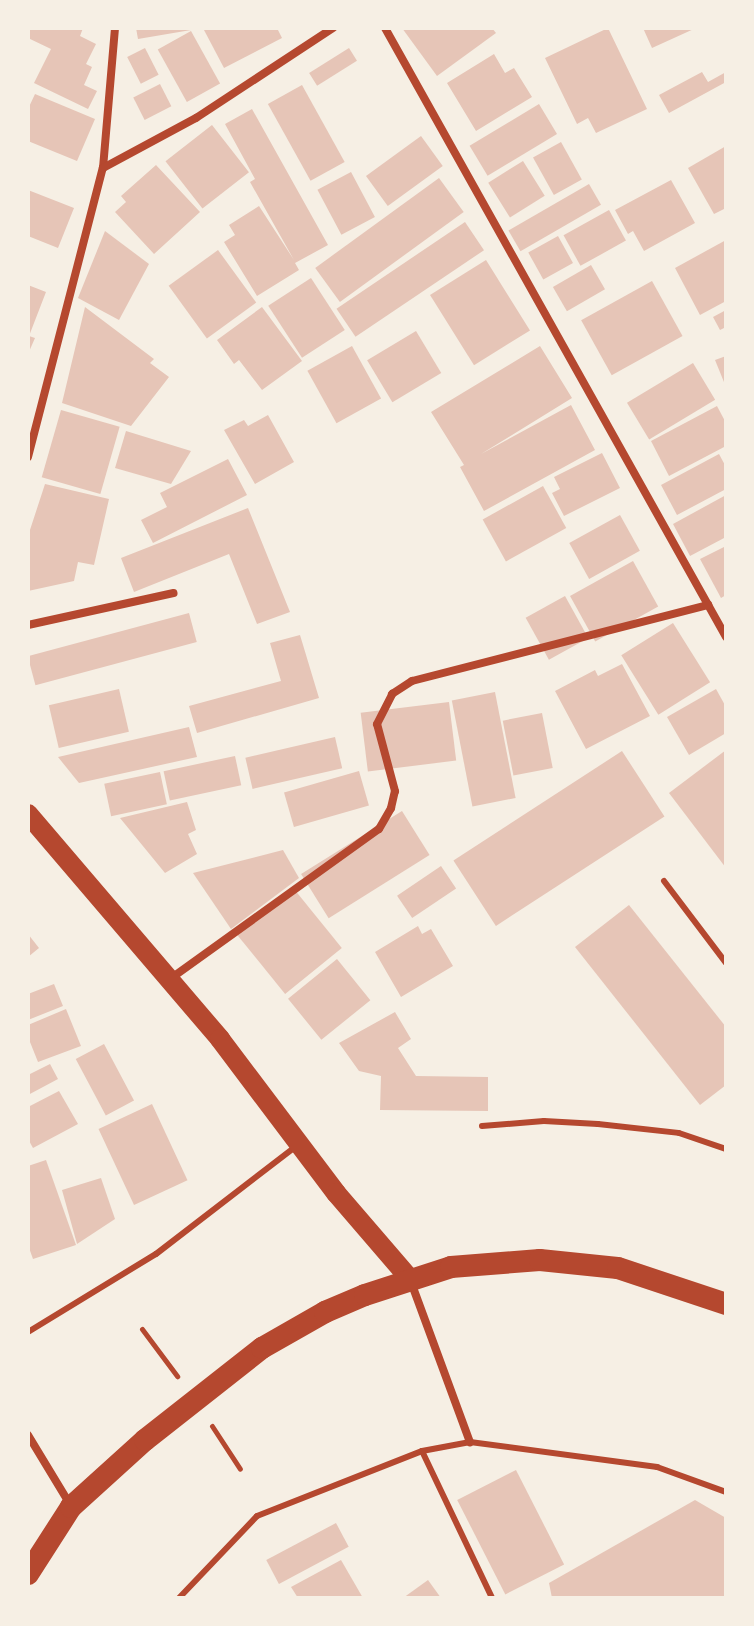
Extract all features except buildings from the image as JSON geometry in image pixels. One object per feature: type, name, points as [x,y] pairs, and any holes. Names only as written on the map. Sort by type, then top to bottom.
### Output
[{"type":"highway","points":[[28,1574],[71,1507],[145,1440],[262,1348],[325,1312],[410,1279],[451,1267],[540,1260],[618,1268],[726,1304]]},
{"type":"main road","points":[[28,814],[220,1039],[299,1143],[410,1279]]},
{"type":"street","points":[[28,457],[103,168],[115,28]]},
{"type":"street","points":[[103,168],[196,118],[333,28]]},
{"type":"street","points":[[385,28],[726,637]]},
{"type":"street","points":[[28,625],[174,593]]},
{"type":"street","points":[[169,980],[379,829],[391,808],[395,791],[377,724],[392,694],[412,681],[708,605]]},
{"type":"street","points":[[410,1279],[470,1442]]},
{"type":"street","points":[[28,1435],[71,1507]]},
{"type":"lane","points":[[664,881],[726,963]]},
{"type":"lane","points":[[482,1126],[544,1121],[598,1124],[679,1133],[726,1149]]},
{"type":"lane","points":[[28,1332],[156,1254],[299,1143]]},
{"type":"lane","points":[[179,1598],[257,1516],[422,1451],[470,1442],[657,1467],[726,1492]]},
{"type":"lane","points":[[422,1451],[492,1598]]}]
